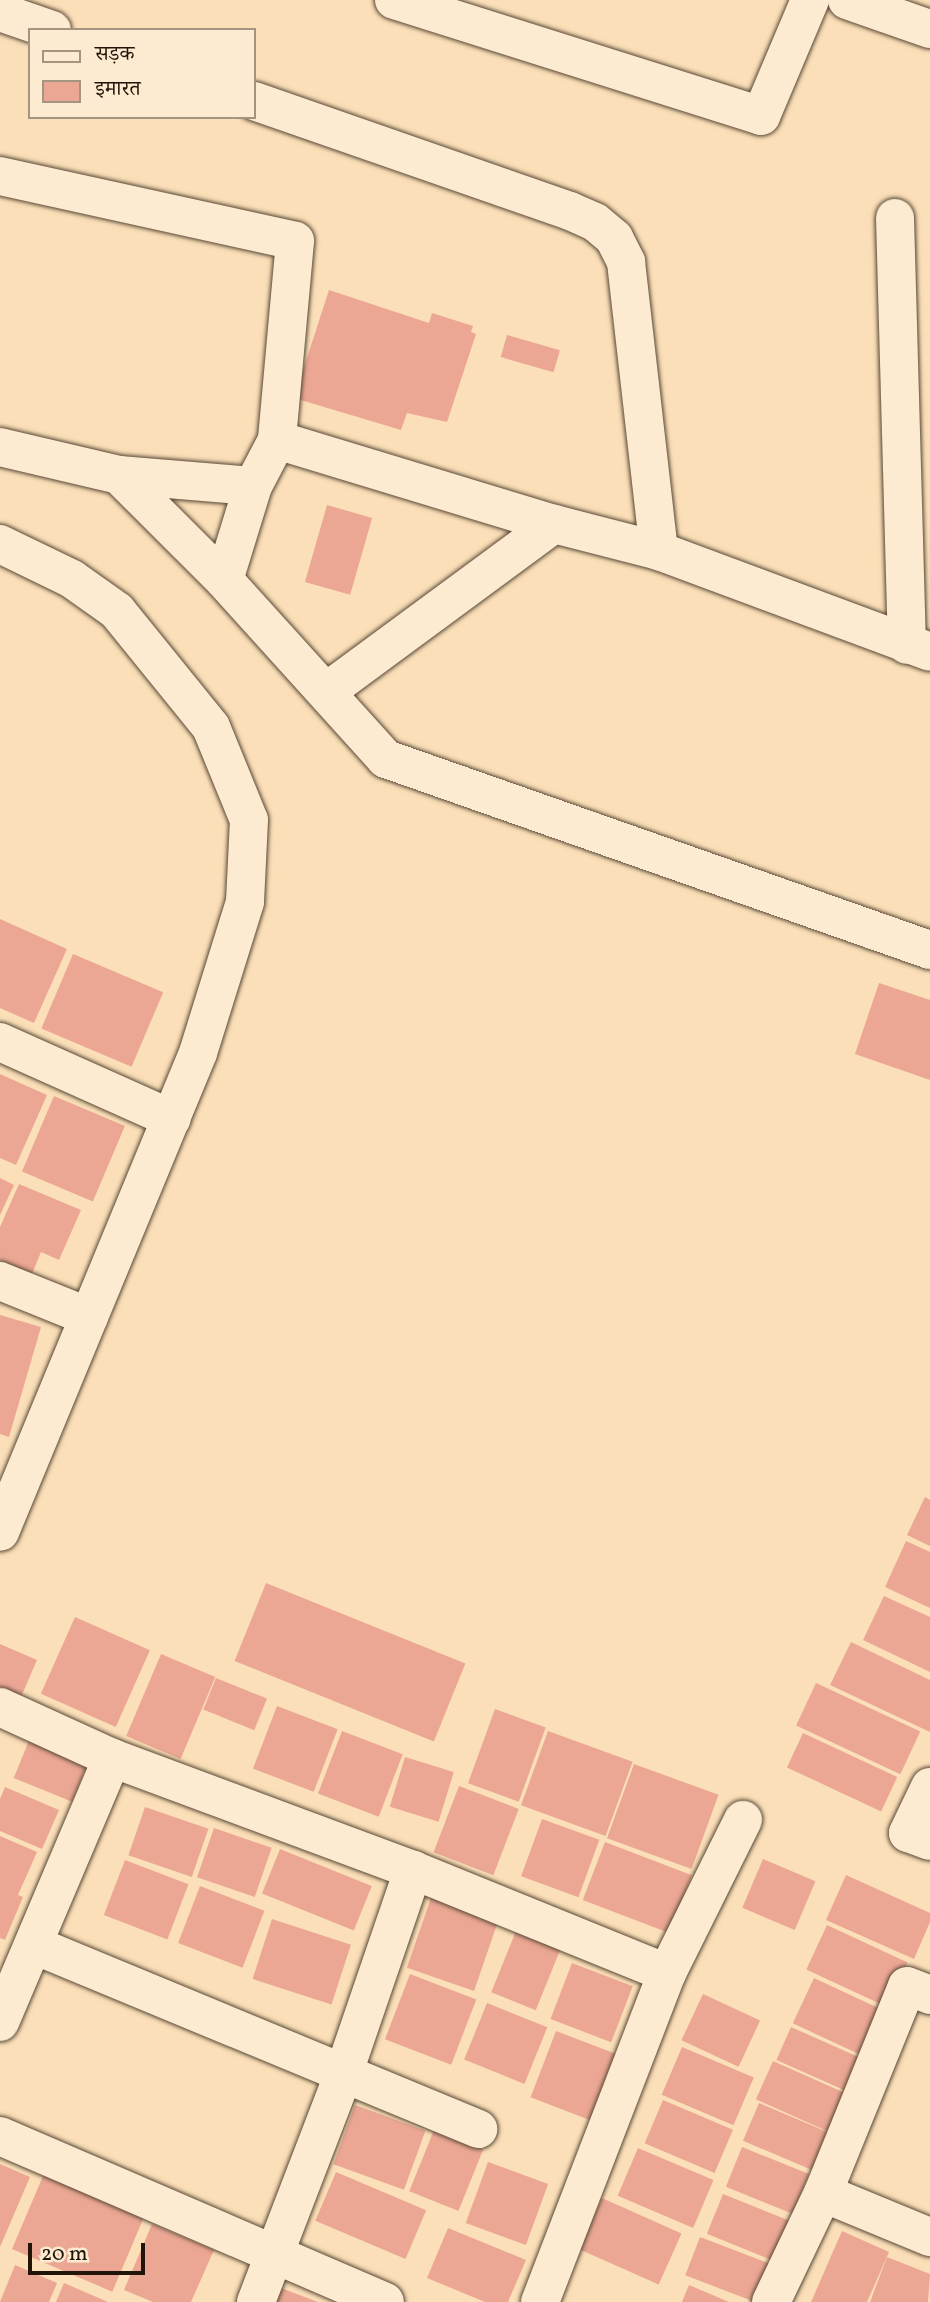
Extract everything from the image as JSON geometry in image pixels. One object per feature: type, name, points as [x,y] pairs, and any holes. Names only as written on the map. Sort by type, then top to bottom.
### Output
[{"type":"street","points":[[394,0],[761,116],[810,0]]},
{"type":"street","points":[[847,0],[930,29]]},
{"type":"street","points":[[0,12],[46,28]]},
{"type":"street","points":[[256,102],[570,211],[595,222],[614,238],[626,262],[659,551]]},
{"type":"street","points":[[0,176],[295,240],[277,440],[253,486],[224,580]]},
{"type":"street","points":[[277,440],[554,524],[659,551],[919,648],[895,218]]},
{"type":"street","points":[[0,447],[119,475],[253,486]]},
{"type":"street","points":[[119,475],[224,580],[386,759],[930,950]]},
{"type":"street","points":[[326,692],[554,524]]},
{"type":"street","points":[[0,544],[72,579],[117,611],[211,727],[248,820],[245,902],[198,1053],[0,1532]]},
{"type":"street","points":[[0,1042],[172,1119]]},
{"type":"street","points":[[0,1281],[89,1317]]},
{"type":"street","points":[[0,1707],[112,1758],[413,1870],[667,1973]]},
{"type":"street","points":[[0,2022],[112,1758]]},
{"type":"street","points":[[930,1787],[908,1833],[930,1841]]},
{"type":"street","points":[[540,2302],[667,1973],[743,1820]]},
{"type":"street","points":[[256,2302],[343,2075],[413,1870]]},
{"type":"street","points":[[34,1945],[478,2129]]},
{"type":"street","points":[[771,2302],[823,2193],[907,1986],[930,1995]]},
{"type":"street","points":[[0,2136],[385,2302]]},
{"type":"street","points":[[823,2193],[930,2237]]},
{"type":"building","points":[[329,290],[429,323],[432,313],[473,326],[471,332],[476,334],[447,422],[407,413],[401,430],[294,398]]},
{"type":"building","points":[[507,335],[560,350],[554,372],[501,357]]},
{"type":"building","points":[[327,505],[372,518],[350,595],[305,582]]},
{"type":"building","points":[[0,919],[67,949],[34,1023],[0,1008]]},
{"type":"building","points":[[73,954],[163,992],[132,1067],[41,1029]]},
{"type":"building","points":[[879,983],[930,1000],[930,1080],[855,1054]]},
{"type":"building","points":[[0,1074],[47,1095],[16,1165],[0,1158]]},
{"type":"building","points":[[54,1096],[125,1126],[93,1202],[22,1171]]},
{"type":"building","points":[[0,1178],[14,1185],[0,1215]]},
{"type":"building","points":[[19,1184],[81,1210],[59,1260],[41,1252],[32,1274],[0,1260],[0,1227]]},
{"type":"building","points":[[0,1315],[41,1327],[9,1437],[0,1434]]},
{"type":"building","points":[[925,1497],[930,1500],[930,1546],[907,1535]]},
{"type":"building","points":[[906,1541],[930,1552],[930,1608],[885,1587]]},
{"type":"building","points":[[266,1583],[465,1664],[434,1741],[235,1661]]},
{"type":"building","points":[[884,1596],[930,1617],[930,1672],[863,1640]]},
{"type":"building","points":[[75,1617],[150,1650],[116,1727],[41,1694]]},
{"type":"building","points":[[851,1642],[930,1680],[930,1732],[830,1685]]},
{"type":"building","points":[[0,1644],[37,1660],[15,1711],[0,1705]]},
{"type":"building","points":[[161,1654],[215,1677],[181,1759],[126,1736]]},
{"type":"building","points":[[216,1678],[267,1699],[254,1730],[203,1710]]},
{"type":"building","points":[[816,1683],[920,1732],[900,1774],[796,1726]]},
{"type":"building","points":[[277,1706],[338,1729],[314,1792],[253,1769]]},
{"type":"building","points":[[495,1709],[546,1727],[519,1802],[468,1783]]},
{"type":"building","points":[[34,1728],[92,1752],[72,1802],[14,1778]]},
{"type":"building","points":[[342,1731],[403,1754],[379,1817],[318,1794]]},
{"type":"building","points":[[548,1731],[633,1762],[606,1836],[521,1805]]},
{"type":"building","points":[[803,1733],[897,1777],[881,1811],[787,1767]]},
{"type":"building","points":[[405,1757],[454,1772],[439,1822],[390,1807]]},
{"type":"building","points":[[634,1764],[719,1795],[692,1869],[607,1838]]},
{"type":"building","points":[[459,1786],[519,1809],[493,1875],[434,1852]]},
{"type":"building","points":[[5,1787],[59,1810],[42,1849],[0,1831],[0,1799]]},
{"type":"building","points":[[145,1807],[208,1829],[192,1877],[128,1855]]},
{"type":"building","points":[[542,1819],[599,1840],[578,1897],[521,1876]]},
{"type":"building","points":[[214,1828],[272,1848],[255,1897],[197,1877]]},
{"type":"building","points":[[0,1836],[37,1852],[18,1895],[23,1897],[5,1940],[0,1938]]},
{"type":"building","points":[[605,1842],[692,1875],[670,1933],[583,1900]]},
{"type":"building","points":[[280,1849],[372,1886],[354,1931],[262,1894]]},
{"type":"building","points":[[763,1859],[815,1881],[795,1930],[742,1908]]},
{"type":"building","points":[[125,1860],[188,1884],[167,1939],[104,1915]]},
{"type":"building","points":[[846,1875],[930,1913],[930,1922],[914,1959],[826,1920]]},
{"type":"building","points":[[200,1886],[264,1911],[243,1968],[178,1943]]},
{"type":"building","points":[[432,1895],[499,1918],[474,1991],[407,1968]]},
{"type":"building","points":[[272,1919],[351,1945],[331,2005],[253,1979]]},
{"type":"building","points":[[827,1925],[908,1963],[887,2007],[806,1969]]},
{"type":"building","points":[[516,1931],[561,1949],[536,2010],[491,1992]]},
{"type":"building","points":[[572,1963],[633,1986],[611,2042],[550,2019]]},
{"type":"building","points":[[410,1974],[476,1999],[451,2065],[385,2039]]},
{"type":"building","points":[[814,1978],[885,2011],[864,2056],[793,2023]]},
{"type":"building","points":[[703,1994],[760,2021],[739,2067],[681,2040]]},
{"type":"building","points":[[487,2003],[547,2027],[524,2084],[464,2060]]},
{"type":"building","points":[[791,2027],[861,2058],[847,2091],[776,2060]]},
{"type":"building","points":[[556,2031],[628,2059],[602,2125],[531,2097]]},
{"type":"building","points":[[682,2047],[754,2077],[733,2125],[662,2095]]},
{"type":"building","points":[[773,2061],[846,2094],[829,2132],[756,2099]]},
{"type":"building","points":[[663,2100],[733,2130],[715,2173],[645,2143]]},
{"type":"building","points":[[759,2103],[828,2132],[812,2170],[743,2141]]},
{"type":"building","points":[[355,2105],[425,2131],[404,2190],[333,2164]]},
{"type":"building","points":[[434,2130],[483,2150],[458,2211],[409,2191]]},
{"type":"building","points":[[742,2147],[809,2174],[793,2214],[726,2187]]},
{"type":"building","points":[[638,2148],[713,2180],[693,2228],[618,2196]]},
{"type":"building","points":[[488,2162],[548,2184],[526,2245],[466,2223]]},
{"type":"building","points":[[0,2164],[30,2177],[0,2247]]},
{"type":"building","points":[[46,2169],[146,2212],[112,2292],[12,2249]]},
{"type":"building","points":[[336,2172],[426,2210],[406,2259],[315,2221]]},
{"type":"building","points":[[723,2194],[789,2221],[773,2260],[707,2234]]},
{"type":"building","points":[[602,2198],[681,2233],[659,2285],[579,2249]]},
{"type":"building","points":[[152,2224],[214,2250],[191,2302],[153,2302],[124,2290]]},
{"type":"building","points":[[448,2228],[526,2260],[508,2302],[485,2302],[427,2278]]},
{"type":"building","points":[[842,2231],[889,2252],[867,2302],[811,2302]]},
{"type":"building","points":[[700,2237],[772,2265],[758,2302],[685,2275]]},
{"type":"building","points":[[887,2257],[930,2274],[928,2302],[870,2302]]},
{"type":"building","points":[[15,2265],[57,2283],[49,2302],[0,2302]]},
{"type":"building","points":[[64,2283],[108,2302],[56,2302]]},
{"type":"building","points":[[689,2285],[729,2302],[682,2302]]},
{"type":"building","points":[[281,2288],[318,2302],[275,2302]]}]
